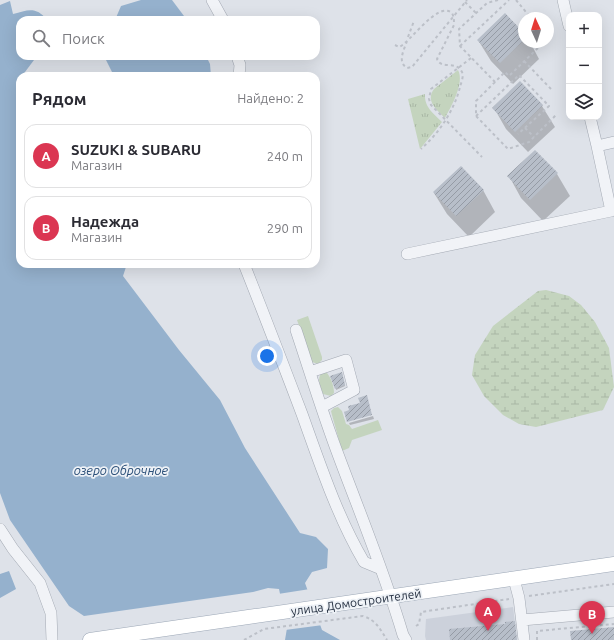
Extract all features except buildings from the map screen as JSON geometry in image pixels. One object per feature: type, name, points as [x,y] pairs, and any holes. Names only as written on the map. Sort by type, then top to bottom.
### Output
[{"type":"main road","name":"улица Домостроителей","points":[[94,639],[614,564]]},
{"type":"street","points":[[212,0],[222,16]]},
{"type":"street","points":[[563,0],[566,13]]},
{"type":"street","points":[[239,60],[239,72]]},
{"type":"street","points":[[407,254],[611,211],[591,120]]},
{"type":"street","points":[[597,146],[614,142]]},
{"type":"street","points":[[246,268],[278,349],[340,515],[364,562],[381,569]]},
{"type":"street","points":[[296,330],[338,456],[392,597],[403,635],[406,640]]},
{"type":"street","points":[[310,372],[346,360],[354,390],[322,407]]},
{"type":"street","points":[[0,529],[13,549],[40,583],[52,613],[52,640]]},
{"type":"street","points":[[514,579],[519,598],[524,640]]},
{"type":"street","points":[[522,620],[614,612]]},
{"type":"path","points":[[494,82],[460,46],[460,29],[487,2],[498,0]]},
{"type":"path","points":[[460,46],[509,0]]},
{"type":"path","points":[[516,0],[526,12]]},
{"type":"path","points":[[414,21],[401,61],[402,66],[407,68],[412,67],[466,1],[476,13]]},
{"type":"path","points":[[421,149],[438,131],[451,110],[462,80],[462,73],[458,68],[453,65],[442,64],[436,59],[454,25],[453,16],[448,9],[442,7]]},
{"type":"path","points":[[395,45],[399,47],[403,46],[407,39],[429,16]]},
{"type":"path","points":[[538,48],[509,76],[505,72],[476,101],[476,116],[508,149],[529,142],[557,114]]},
{"type":"path","points":[[471,58],[431,89],[429,99],[431,105],[482,157]]},
{"type":"path","points":[[524,61],[551,89]]},
{"type":"path","points":[[476,116],[520,75],[549,106],[518,134]]},
{"type":"path","points":[[525,128],[534,137]]},
{"type":"path","points":[[416,626],[419,624],[421,612],[614,584]]},
{"type":"path","points":[[244,640],[264,629],[363,616],[371,619],[378,625],[387,640]]},
{"type":"path","points":[[537,640],[537,631],[614,624]]},
{"type":"shaded area","points":[[513,607],[517,640],[426,640],[426,619]]},
{"type":"green space","points":[[458,70],[460,75],[459,88],[445,118],[433,105],[431,101],[432,93],[434,89]]},
{"type":"green space","points":[[425,94],[426,103],[442,122],[420,149],[408,99]]},
{"type":"green space","points":[[546,290],[569,296],[581,305],[595,322],[609,348],[614,387],[603,410],[536,427],[519,424],[503,415],[484,396],[472,375],[475,355],[493,326],[538,291]]},
{"type":"green space","points":[[308,316],[322,357],[322,360],[318,364],[312,362],[297,320]]},
{"type":"green space","points":[[322,372],[326,372],[332,382],[334,393],[331,396],[323,394],[320,386],[319,377]]},
{"type":"green space","points":[[338,407],[342,411],[346,424],[352,429],[378,420],[382,430],[352,440],[349,448],[342,451],[331,411]]},
{"type":"water","points":[[141,0],[172,0],[184,16],[117,16],[121,6]]},
{"type":"water","name":"озеро Оброчное","points":[[10,1],[13,14],[32,10],[43,16],[16,16],[16,60],[34,60],[25,72],[16,72],[16,268],[126,268],[123,276],[179,350],[220,400],[245,448],[300,533],[316,537],[328,549],[327,568],[312,572],[305,583],[322,630],[340,640],[285,640],[287,628],[279,589],[268,588],[253,592],[84,616],[69,606],[10,520],[0,493],[0,5]]},
{"type":"water","points":[[106,60],[208,60],[211,72],[112,72]]},
{"type":"water","points":[[9,571],[16,589],[0,598],[0,574]]},
{"type":"pier","points":[[310,589],[323,625],[285,630],[278,594]]},
{"type":"place","name":"SUZUKI & SUBARU","points":[[488,631]]},
{"type":"place","name":"Надежда","points":[[592,634]]}]
